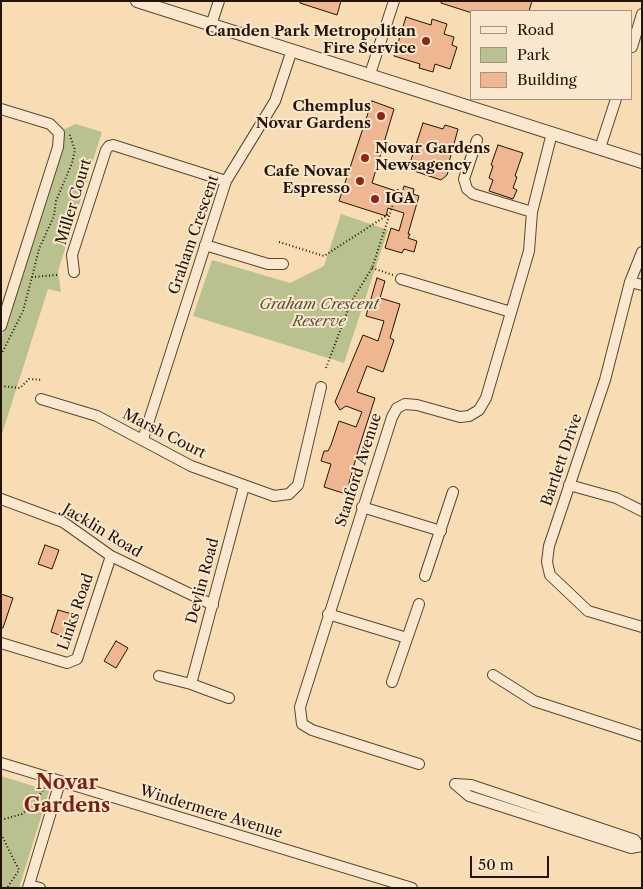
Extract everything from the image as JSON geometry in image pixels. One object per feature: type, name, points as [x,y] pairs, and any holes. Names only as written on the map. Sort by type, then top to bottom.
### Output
[{"type":"street","points":[[137,1],[642,162]]},
{"type":"street","points":[[212,25],[219,1]]},
{"type":"street","points":[[370,74],[394,1]]},
{"type":"street","points":[[633,44],[642,14]]},
{"type":"street","name":"Graham Crescent","points":[[143,439],[226,181],[275,101],[292,50]]},
{"type":"street","points":[[600,148],[616,100]]},
{"type":"street","points":[[1,109],[50,124],[59,133],[58,147],[1,326]]},
{"type":"street","name":"Stanford Avenue","points":[[419,764],[312,730],[302,724],[300,707],[362,507],[392,417],[397,408],[406,404],[417,404],[460,417],[470,416],[479,410],[486,398],[529,251],[532,212],[552,134]]},
{"type":"street","points":[[477,140],[464,179],[467,189],[473,194],[532,212]]},
{"type":"street","name":"Miller Court","points":[[74,272],[72,255],[106,150],[109,146],[113,145],[226,181]]},
{"type":"street","points":[[205,246],[268,264],[283,264]]},
{"type":"street","name":"Bartlett Drive","points":[[642,252],[630,282],[605,380],[549,546],[547,562],[550,575],[588,611],[642,627]]},
{"type":"street","points":[[397,277],[511,312]]},
{"type":"street","points":[[630,282],[642,286]]},
{"type":"street","name":"Marsh Court","points":[[41,399],[97,416],[191,466],[274,496],[290,494],[298,485],[321,387]]},
{"type":"street","points":[[569,485],[616,498],[642,511]]},
{"type":"street","name":"Devlin Road","points":[[192,684],[244,486]]},
{"type":"street","points":[[425,576],[453,492]]},
{"type":"street","name":"Jacklin Road","points":[[1,498],[63,522],[111,556],[213,605]]},
{"type":"street","points":[[362,507],[441,531]]},
{"type":"street","name":"Links Road","points":[[1,642],[67,663],[77,659],[111,556]]},
{"type":"street","points":[[392,682],[418,604]]},
{"type":"street","points":[[328,614],[407,638]]},
{"type":"street","points":[[494,675],[534,701],[642,736]]},
{"type":"street","points":[[159,676],[192,684],[228,698]]},
{"type":"street","name":"Windermere Avenue","points":[[1,763],[412,888]]},
{"type":"street","points":[[40,888],[29,886],[60,782]]},
{"type":"street","points":[[454,784],[471,785],[635,840],[640,846],[631,848],[469,796],[454,784]]},
{"type":"path","points":[[1,355],[23,311],[32,277],[75,150],[72,138],[66,127]]},
{"type":"path","points":[[326,368],[351,302],[372,268],[398,189]]},
{"type":"path","points":[[279,242],[324,256],[389,214]]},
{"type":"path","points":[[372,268],[397,277]]},
{"type":"path","points":[[32,277],[58,275]]},
{"type":"path","points":[[1,386],[20,388],[29,379],[42,380]]},
{"type":"path","points":[[1,820],[22,814],[33,806],[47,785]]},
{"type":"path","points":[[1,834],[19,870],[7,888]]},
{"type":"green space","points":[[76,124],[102,132],[58,271],[61,292],[48,289],[1,437],[1,339],[62,146],[62,130]]},
{"type":"green space","name":"Graham Crescent Reserve","points":[[341,214],[388,230],[344,363],[193,316],[212,260],[290,283],[324,266]]},
{"type":"green space","points":[[1,776],[49,791],[19,888],[1,888]]},
{"type":"building","points":[[300,1],[341,1],[337,15],[300,3]]},
{"type":"building","points":[[441,1],[532,1],[529,10],[470,10],[470,12],[441,3]]},
{"type":"building","name":"Camden Park Metropolitan Fire Service","points":[[406,17],[431,25],[432,19],[447,24],[444,34],[454,37],[452,45],[457,47],[450,69],[435,64],[433,72],[419,68],[420,64],[394,56]]},
{"type":"building","points":[[372,101],[394,109],[372,183],[402,193],[404,186],[414,189],[413,194],[419,196],[408,234],[410,234],[408,238],[417,241],[414,252],[404,249],[402,253],[385,248],[391,228],[399,231],[404,213],[388,208],[386,216],[339,201]]},
{"type":"building","points":[[423,123],[443,129],[445,125],[458,129],[447,175],[441,180],[408,169]]},
{"type":"building","points":[[498,145],[523,153],[515,176],[517,177],[513,188],[517,190],[513,199],[489,191],[493,180],[489,178],[493,166],[491,165]]},
{"type":"building","points":[[377,278],[385,281],[380,298],[400,304],[390,338],[394,340],[383,372],[367,366],[357,392],[375,398],[346,494],[324,487],[331,464],[321,461],[324,451],[328,451],[331,445],[339,421],[356,427],[362,412],[346,406],[340,410],[335,402],[363,335],[378,341],[384,321],[366,316]]},
{"type":"building","points":[[45,545],[59,550],[52,569],[38,564]]},
{"type":"building","points":[[1,594],[13,598],[3,628],[1,628]]},
{"type":"building","points":[[58,610],[72,614],[65,637],[51,632]]},
{"type":"building","points":[[116,641],[128,648],[116,668],[104,661]]},
{"type":"place","name":"Camden Park Metropolitan Fire Service","points":[[426,41]]},
{"type":"place","name":"Chemplus Novar Gardens","points":[[381,116]]},
{"type":"place","name":"Novar Gardens Newsagency","points":[[365,158]]},
{"type":"place","name":"Cafe Novar Espresso","points":[[360,181]]},
{"type":"place","name":"IGA","points":[[375,199]]},
{"type":"district","name":"Novar Gardens","points":[[67,794]]}]
